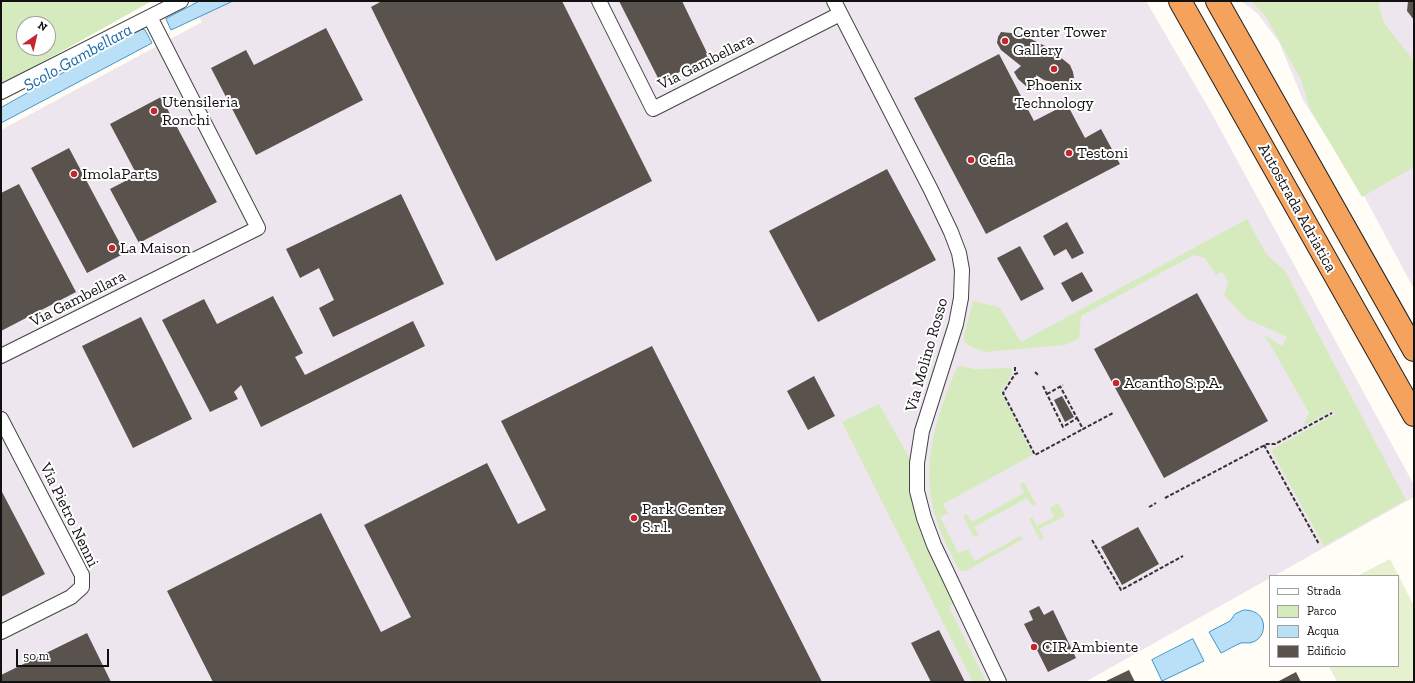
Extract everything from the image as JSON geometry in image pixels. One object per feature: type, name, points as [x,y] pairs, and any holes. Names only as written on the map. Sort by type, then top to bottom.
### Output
[{"type":"highway","name":"Autostrada Adriatica","points":[[1180,1],[1414,416]]},
{"type":"highway","name":"Autostrada Adriatica","points":[[1217,1],[1414,350]]},
{"type":"street","points":[[1,92],[180,1]]},
{"type":"street","name":"Via Gambellara","points":[[599,1],[653,109],[840,14]]},
{"type":"street","name":"Via Molino Rosso","points":[[834,1],[931,190],[951,232],[959,253],[962,270],[961,298],[956,324],[922,430],[917,463],[917,491],[924,518],[934,544],[999,682]]},
{"type":"street","name":"Via Gambellara","points":[[1,356],[258,228],[150,16]]},
{"type":"street","name":"Via Pietro Nenni","points":[[1,419],[82,575],[82,587],[71,597],[1,632]]},
{"type":"path","points":[[1015,367],[1016,373],[1003,393],[1035,455],[1113,412]]},
{"type":"path","points":[[1035,372],[1038,375]]},
{"type":"path","points":[[1043,386],[1063,427],[1077,418]]},
{"type":"path","points":[[1047,394],[1061,386],[1083,429]]},
{"type":"path","points":[[1165,498],[1264,445],[1275,444],[1332,413]]},
{"type":"path","points":[[1264,445],[1319,544]]},
{"type":"path","points":[[1149,507],[1156,503]]},
{"type":"path","points":[[1092,540],[1121,590],[1184,556]]},
{"type":"shaded area","points":[[191,1],[1146,1],[1212,114],[1414,485],[1414,497],[1276,575],[1269,575],[1269,579],[1085,682],[1,682],[1,130],[202,22]]},
{"type":"shaded area","points":[[1241,1],[1414,1],[1414,289],[1363,194],[1303,100],[1279,42],[1258,14]]},
{"type":"green space","points":[[1,1],[152,1],[56,54],[56,16],[16,16],[16,56],[53,56],[1,85]]},
{"type":"green space","points":[[1251,1],[1379,1],[1384,23],[1414,61],[1414,167],[1362,197],[1310,109],[1301,80],[1265,15]]},
{"type":"green space","points":[[1247,219],[1267,255],[1285,271],[1406,500],[1324,546],[1271,450],[1335,414],[1332,411],[1303,426],[1309,413],[1269,342],[1265,339],[1266,336],[1282,346],[1287,337],[1245,318],[1224,295],[1228,282],[1222,272],[1216,275],[1205,258],[1194,255],[1081,316],[1079,338],[1065,345],[986,352],[971,347],[964,341],[964,335],[973,301],[999,307],[1021,342]]},
{"type":"green space","points":[[961,366],[975,369],[1011,368],[1012,374],[1001,392],[1033,455],[943,504],[948,513],[940,517],[958,553],[968,549],[975,561],[1020,536],[1023,539],[966,571],[961,571],[958,568],[940,531],[931,499],[929,479],[930,460],[937,422],[957,367]]},
{"type":"green space","points":[[879,404],[910,459],[910,490],[921,533],[954,603],[949,607],[986,682],[973,682],[842,422]]},
{"type":"green space","points":[[1024,482],[1036,504],[1032,506],[1027,498],[974,527],[979,535],[974,537],[963,516],[967,514],[972,522],[1024,493],[1020,485]]},
{"type":"green space","points":[[1058,503],[1065,516],[1039,529],[1044,538],[1040,540],[1029,519],[1032,517],[1037,526],[1054,517],[1050,508]]},
{"type":"green space","points":[[1390,559],[1398,575],[1359,575]]},
{"type":"green space","points":[[1399,577],[1414,606],[1414,682],[1337,682],[1330,667],[1399,667]]},
{"type":"water","points":[[200,1],[233,1],[171,30],[166,19]]},
{"type":"water","points":[[141,29],[145,30],[152,43],[1,123],[1,108]]},
{"type":"water","points":[[1244,610],[1254,612],[1262,619],[1264,626],[1261,636],[1256,641],[1241,643],[1221,653],[1209,632],[1230,621],[1235,614]]},
{"type":"water","points":[[1193,639],[1204,661],[1162,681],[1152,660]]},
{"type":"building","points":[[382,1],[562,1],[652,181],[496,261],[371,7]]},
{"type":"building","points":[[619,1],[682,1],[709,57],[660,82]]},
{"type":"building","points":[[1408,1],[1414,1],[1414,20],[1407,11]]},
{"type":"building","points":[[326,28],[363,100],[256,155],[211,68],[246,50],[254,65]]},
{"type":"building","points":[[1001,32],[1021,34],[1049,48],[1070,65],[1074,78],[1069,84],[1060,84],[1044,80],[1036,75],[1038,92],[1027,87],[1018,79],[1014,72],[1021,66],[1001,50],[997,43]]},
{"type":"building","points":[[999,54],[1034,121],[1067,104],[1085,138],[1101,129],[1120,164],[986,234],[914,98]]},
{"type":"building","points":[[161,97],[217,202],[139,243],[110,189],[137,175],[110,124]]},
{"type":"building","points":[[69,148],[125,253],[87,273],[31,168]]},
{"type":"building","points":[[887,169],[936,260],[818,322],[769,231]]},
{"type":"building","points":[[19,184],[76,292],[1,331],[1,193]]},
{"type":"building","points":[[401,194],[444,284],[333,337],[319,308],[334,300],[319,268],[300,278],[286,249]]},
{"type":"building","points":[[1067,222],[1084,253],[1072,259],[1066,249],[1054,256],[1043,236]]},
{"type":"building","points":[[1020,246],[1044,289],[1021,301],[997,258]]},
{"type":"building","points":[[1082,272],[1093,291],[1072,302],[1061,283]]},
{"type":"building","points":[[1197,293],[1268,421],[1164,478],[1094,349]]},
{"type":"building","points":[[273,296],[303,353],[295,357],[305,375],[413,321],[425,346],[261,427],[241,385],[234,392],[238,399],[210,412],[162,320],[204,299],[217,324]]},
{"type":"building","points":[[141,317],[192,419],[133,448],[82,346]]},
{"type":"building","name":"Park Center S.r.l.","points":[[652,346],[822,682],[213,682],[167,591],[321,513],[381,632],[411,617],[364,525],[487,463],[518,524],[546,510],[501,421]]},
{"type":"building","points":[[814,376],[835,416],[808,430],[787,391]]},
{"type":"building","points":[[1062,396],[1074,417],[1065,422],[1054,400]]},
{"type":"building","points":[[1,490],[45,574],[1,597]]},
{"type":"building","points":[[1138,527],[1159,564],[1122,585],[1101,547]]},
{"type":"building","points":[[1039,606],[1044,615],[1053,610],[1076,658],[1048,672],[1024,624],[1033,620],[1029,611]]},
{"type":"building","points":[[939,630],[965,682],[931,682],[911,643]]},
{"type":"building","points":[[87,633],[111,682],[1,682],[1,675]]},
{"type":"building","points":[[1129,670],[1135,682],[1106,681]]},
{"type":"building","points":[[1296,672],[1301,682],[1279,681]]},
{"type":"place","name":"Center Tower Gallery","points":[[1005,41]]},
{"type":"place","name":"Phoenix Technology","points":[[1054,69]]},
{"type":"place","name":"Utensileria Ronchi","points":[[154,111]]},
{"type":"place","name":"Testoni","points":[[1069,153]]},
{"type":"place","name":"Cefla","points":[[971,160]]},
{"type":"place","name":"ImolaParts","points":[[74,174]]},
{"type":"place","name":"La Maison","points":[[112,248]]},
{"type":"place","name":"Acantho S.p.A.","points":[[1116,383]]},
{"type":"place","name":"Park Center S.r.l.","points":[[634,518]]},
{"type":"place","name":"CIR Ambiente","points":[[1034,647]]},
{"type":"water label","name":"Scolo Gambellara","points":[[78,58]]}]
